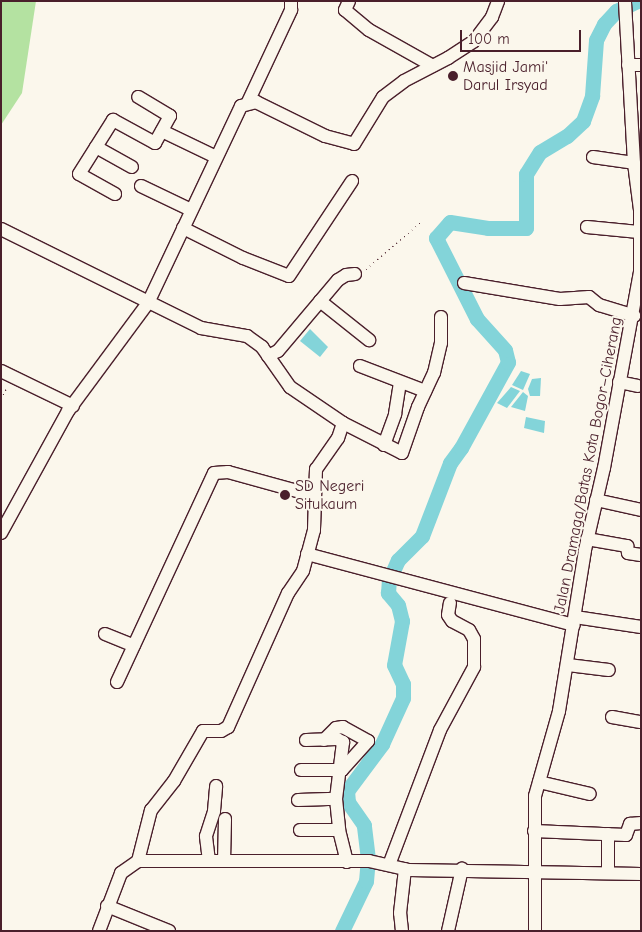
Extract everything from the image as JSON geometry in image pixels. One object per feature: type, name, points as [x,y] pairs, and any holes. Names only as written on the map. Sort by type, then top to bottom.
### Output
[{"type":"street","points":[[1,533],[73,406],[148,303],[238,110],[248,102],[291,10],[291,1]]},
{"type":"street","points":[[349,1],[345,10],[369,30],[433,66]]},
{"type":"street","points":[[248,102],[256,102],[280,112],[325,136],[354,144],[383,97],[404,80],[433,66],[474,41],[492,17],[498,1]]},
{"type":"street","name":"Jalan Dramaga/Batas Kota Bogor–Ciherang","points":[[535,931],[537,871],[534,814],[539,782],[568,665],[587,539],[634,316],[640,272],[639,232],[641,210],[634,163],[637,101],[634,65],[626,15],[626,1]]},
{"type":"street","points":[[115,194],[79,174],[113,120],[155,143],[170,116],[138,97]]},
{"type":"street","points":[[162,131],[216,157]]},
{"type":"street","points":[[96,147],[132,167]]},
{"type":"street","points":[[593,157],[634,163]]},
{"type":"street","points":[[183,228],[243,258],[289,276],[352,181]]},
{"type":"street","points":[[141,186],[191,210]]},
{"type":"street","points":[[587,227],[639,232]]},
{"type":"street","points":[[1,229],[201,328],[239,333],[262,347],[290,387],[343,423],[402,453],[425,391],[436,368],[441,317]]},
{"type":"street","points":[[268,356],[278,351],[338,280],[346,275],[355,274]]},
{"type":"street","points":[[464,283],[560,300],[588,297],[599,305],[634,316]]},
{"type":"street","points":[[320,301],[369,340]]},
{"type":"street","points":[[360,366],[425,391]]},
{"type":"street","points":[[7,373],[73,406]]},
{"type":"street","points":[[384,445],[395,414],[400,382]]},
{"type":"street","points":[[619,382],[638,386]]},
{"type":"street","points":[[138,861],[151,810],[174,781],[200,734],[207,729],[224,730],[231,722],[288,592],[303,570],[314,530],[317,466],[338,438],[343,423]]},
{"type":"street","points":[[116,682],[214,473],[228,472],[315,496]]},
{"type":"street","points":[[596,500],[641,510]]},
{"type":"street","points":[[587,539],[625,545],[628,553],[641,555]]},
{"type":"street","points":[[307,554],[574,621],[641,627]]},
{"type":"street","points":[[389,865],[440,730],[474,667],[474,638],[469,630],[452,621],[448,615],[450,603]]},
{"type":"street","points":[[105,634],[134,646]]},
{"type":"street","points":[[568,665],[609,670]]},
{"type":"street","points":[[612,717],[641,722]]},
{"type":"street","points":[[342,734],[342,770],[336,799],[339,830],[350,862]]},
{"type":"street","points":[[301,770],[342,770],[368,741],[342,734],[324,740],[306,740]]},
{"type":"street","points":[[539,782],[590,794]]},
{"type":"street","points":[[209,861],[206,836],[214,811],[216,786]]},
{"type":"street","points":[[298,800],[336,799]]},
{"type":"street","points":[[224,861],[225,819]]},
{"type":"street","points":[[534,831],[626,835],[630,824],[641,823]]},
{"type":"street","points":[[300,830],[339,830]]},
{"type":"street","points":[[608,834],[608,873]]},
{"type":"street","points":[[99,931],[121,872],[138,861],[369,861],[405,869],[641,874]]},
{"type":"street","points":[[402,931],[400,913],[405,869]]},
{"type":"street","points":[[448,931],[462,869]]},
{"type":"street","points":[[107,906],[169,931]]},
{"type":"path","points":[[355,274],[396,246],[422,221]]},
{"type":"path","points":[[1,399],[7,373]]},
{"type":"green space","points":[[1,1],[36,1],[22,93],[1,125]]},
{"type":"water","points":[[310,329],[328,347],[320,357],[300,341]]},
{"type":"water","points":[[521,371],[530,374],[523,390],[512,385]]},
{"type":"water","points":[[541,378],[540,396],[530,396],[528,389],[532,379]]},
{"type":"water","points":[[511,387],[520,391],[507,408],[497,403]]},
{"type":"water","points":[[523,392],[528,396],[525,411],[511,407]]},
{"type":"water","points":[[526,417],[545,421],[544,433],[524,428]]},
{"type":"waterway","points":[[342,931],[366,881],[368,859],[364,825],[348,802],[347,791],[382,744],[403,698],[403,684],[394,665],[402,621],[398,605],[388,593],[389,580],[398,560],[422,536],[450,463],[461,448],[508,362],[505,350],[477,319],[436,238],[450,222],[488,228],[526,228],[526,174],[540,152],[567,136],[583,121],[592,96],[596,40],[604,24],[616,11],[637,1]]},
{"type":"place","name":"Masjid Jami' Darul Irsyad","points":[[453,76]]},
{"type":"place","name":"SD Negeri Situkaum","points":[[285,495]]}]
